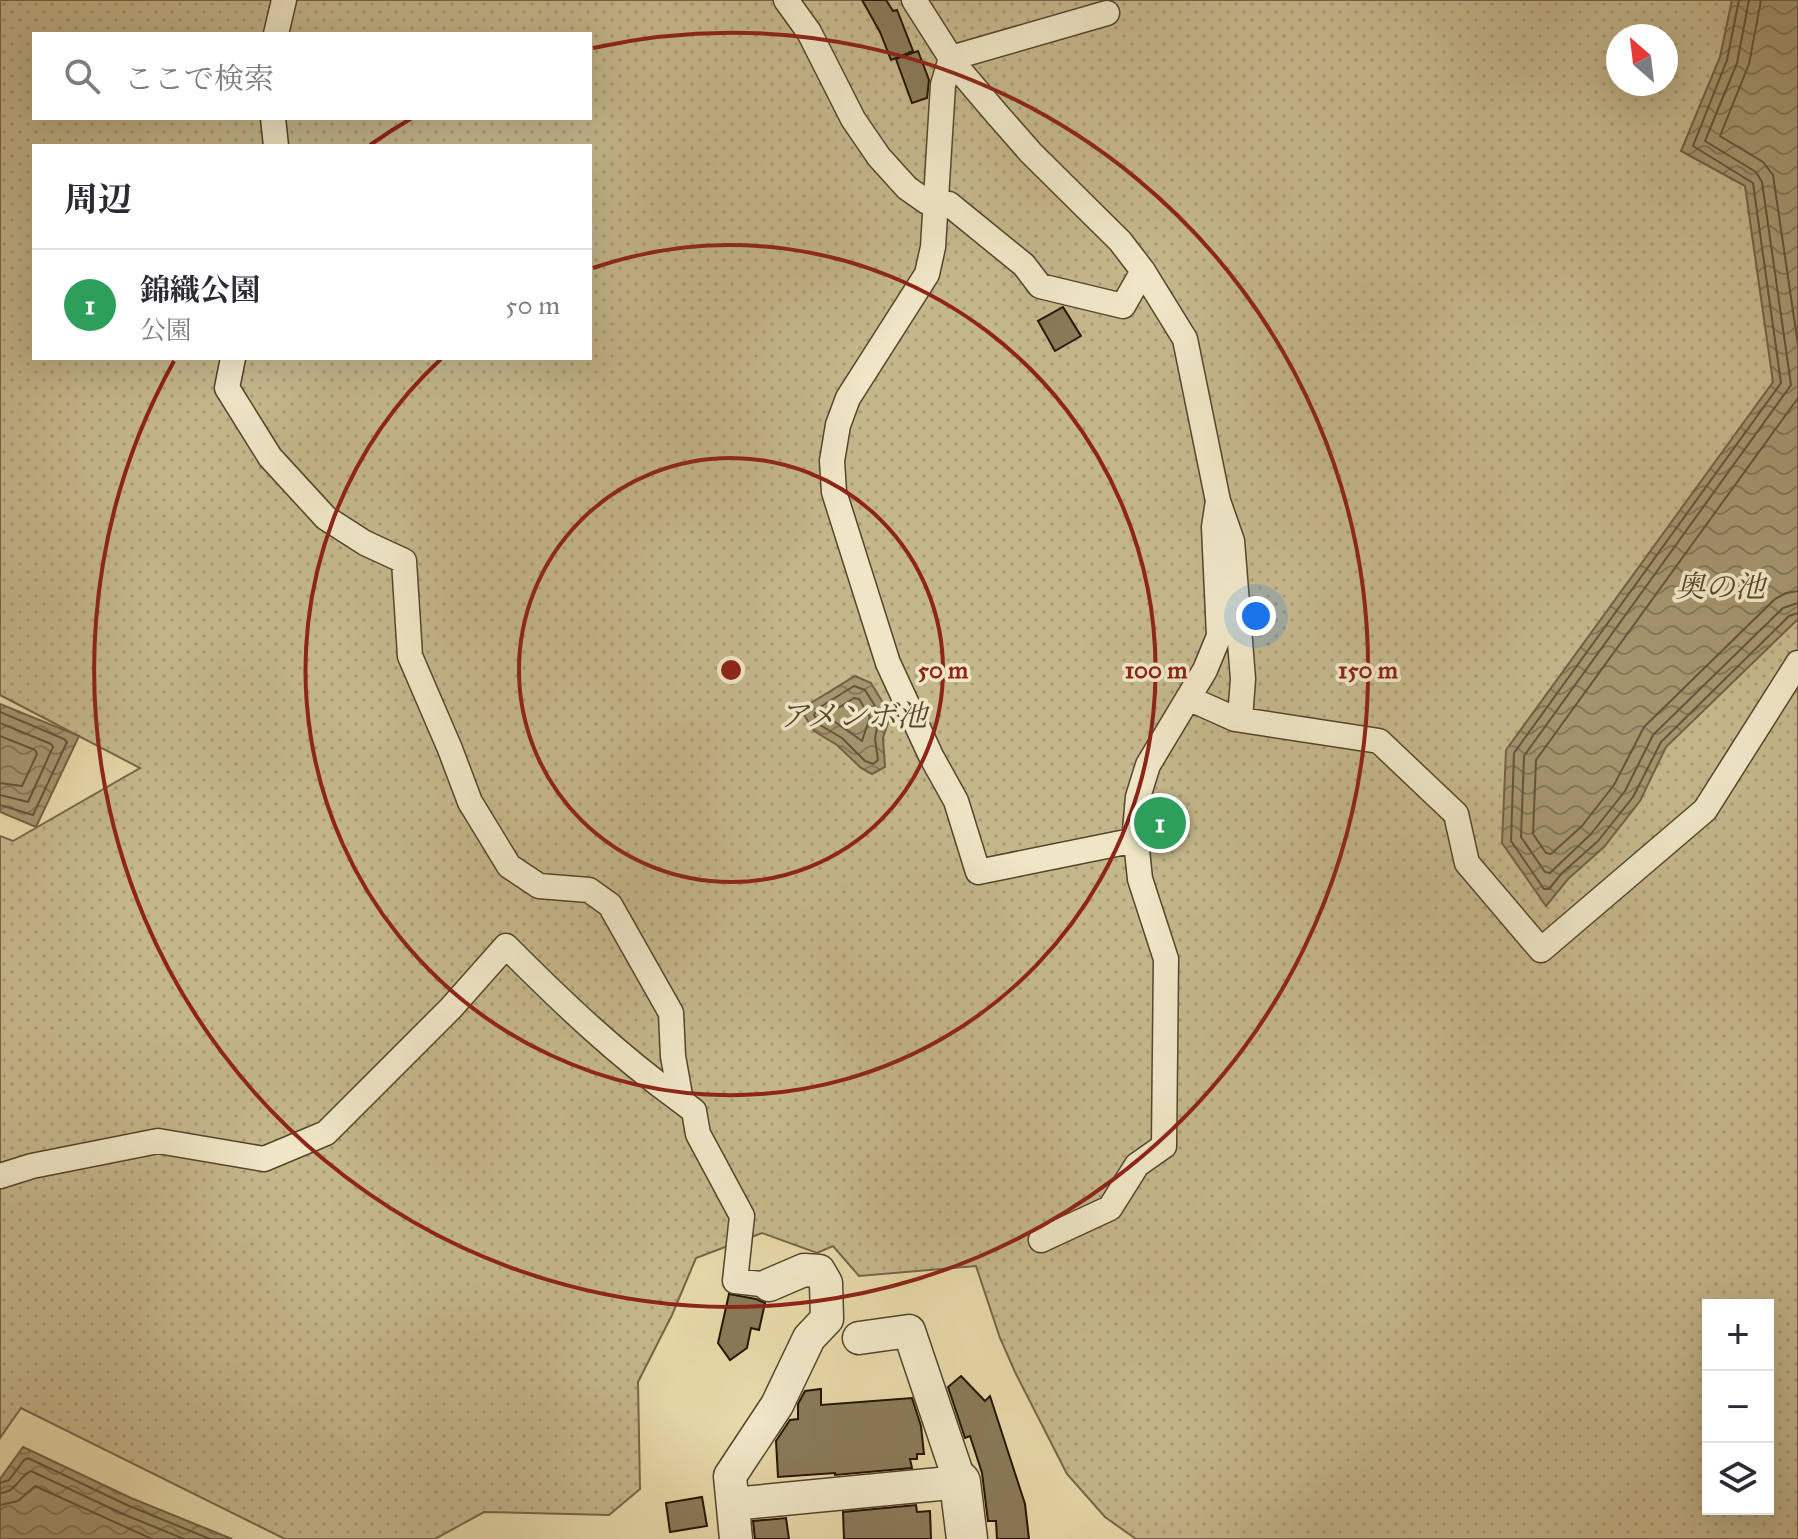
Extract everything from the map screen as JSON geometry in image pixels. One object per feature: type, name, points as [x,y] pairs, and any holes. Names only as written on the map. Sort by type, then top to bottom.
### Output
[{"type":"street","points":[[276,32],[284,0]]},
{"type":"street","points":[[786,0],[809,32],[853,119],[879,157],[907,188],[927,202],[949,204],[1024,265],[1040,286],[1123,306],[1143,271]]},
{"type":"street","points":[[914,0],[951,58],[1031,153],[1120,241],[1143,271],[1185,339],[1218,501],[1232,541],[1243,679],[1240,719]]},
{"type":"street","points":[[951,58],[1107,13]]},
{"type":"street","points":[[951,58],[943,85],[933,247],[927,274],[848,398],[838,425],[832,461],[834,492],[888,663],[931,756],[956,801],[978,872],[1136,840]]},
{"type":"street","points":[[273,120],[276,144]]},
{"type":"street","points":[[233,360],[227,388],[270,457],[326,518],[365,543],[404,561],[410,656],[470,802],[509,866],[539,886],[589,890],[610,905],[671,1013],[673,1056],[681,1101]]},
{"type":"street","points":[[1041,1240],[1110,1208],[1137,1165],[1164,1146],[1166,959],[1140,879],[1136,840],[1138,797],[1148,765],[1205,670],[1219,636],[1214,527],[1218,501]]},
{"type":"street","points":[[1188,698],[1240,719],[1379,741],[1456,814],[1467,863],[1541,950],[1705,810],[1798,663]]},
{"type":"street","points":[[0,1176],[32,1166],[158,1141],[264,1159],[326,1133],[451,1008],[506,946],[578,1018],[628,1062],[694,1111],[698,1134],[742,1216],[735,1281],[769,1285],[804,1270],[819,1271],[826,1283],[827,1319],[809,1338],[777,1405],[730,1476],[736,1539]]},
{"type":"street","points":[[859,1338],[909,1331],[960,1482],[967,1539]]},
{"type":"street","points":[[733,1504],[960,1482]]},
{"type":"shaded area","points":[[0,0],[1798,0],[1798,1539],[1136,1539],[1105,1517],[1067,1474],[1000,1338],[976,1266],[859,1276],[833,1246],[817,1253],[762,1233],[696,1258],[672,1315],[638,1382],[640,1489],[609,1515],[484,1512],[435,1539],[285,1539],[21,1408],[0,1438],[0,836],[13,841],[140,768],[0,695]]},
{"type":"water","name":"奥の池","points":[[1732,0],[1798,0],[1798,619],[1666,747],[1640,801],[1604,847],[1568,879],[1546,906],[1502,843],[1506,750],[1773,382],[1745,186],[1681,151],[1720,57]]},
{"type":"water","name":"アメンボ池","points":[[855,676],[871,683],[888,711],[889,720],[883,738],[885,767],[872,774],[837,745],[814,731],[803,713],[811,703]]},
{"type":"water","points":[[0,704],[79,736],[36,827],[0,812]]},
{"type":"water","points":[[23,1447],[131,1498],[232,1539],[0,1539],[0,1479]]},
{"type":"building","points":[[862,0],[886,0],[893,11],[897,10],[913,51],[891,60]]},
{"type":"building","points":[[918,51],[929,80],[927,98],[912,103],[896,59]]},
{"type":"building","points":[[1063,307],[1081,336],[1055,351],[1038,321]]},
{"type":"building","points":[[729,1294],[765,1303],[759,1330],[751,1328],[747,1348],[730,1360],[718,1343]]},
{"type":"building","points":[[961,1376],[985,1401],[990,1396],[1025,1504],[1029,1539],[997,1539],[996,1521],[988,1521],[982,1473],[970,1436],[965,1438],[948,1387]]},
{"type":"building","points":[[821,1389],[821,1405],[912,1398],[921,1426],[924,1454],[910,1459],[912,1468],[778,1477],[776,1441],[790,1420],[798,1419],[798,1404],[805,1391]]},
{"type":"building","points":[[702,1497],[707,1526],[670,1532],[666,1503]]},
{"type":"building","points":[[916,1505],[917,1512],[930,1511],[931,1539],[844,1539],[843,1512]]},
{"type":"building","points":[[786,1518],[789,1539],[755,1539],[753,1521]]},
{"type":"place","name":"錦織公園","points":[[1160,823]]}]
